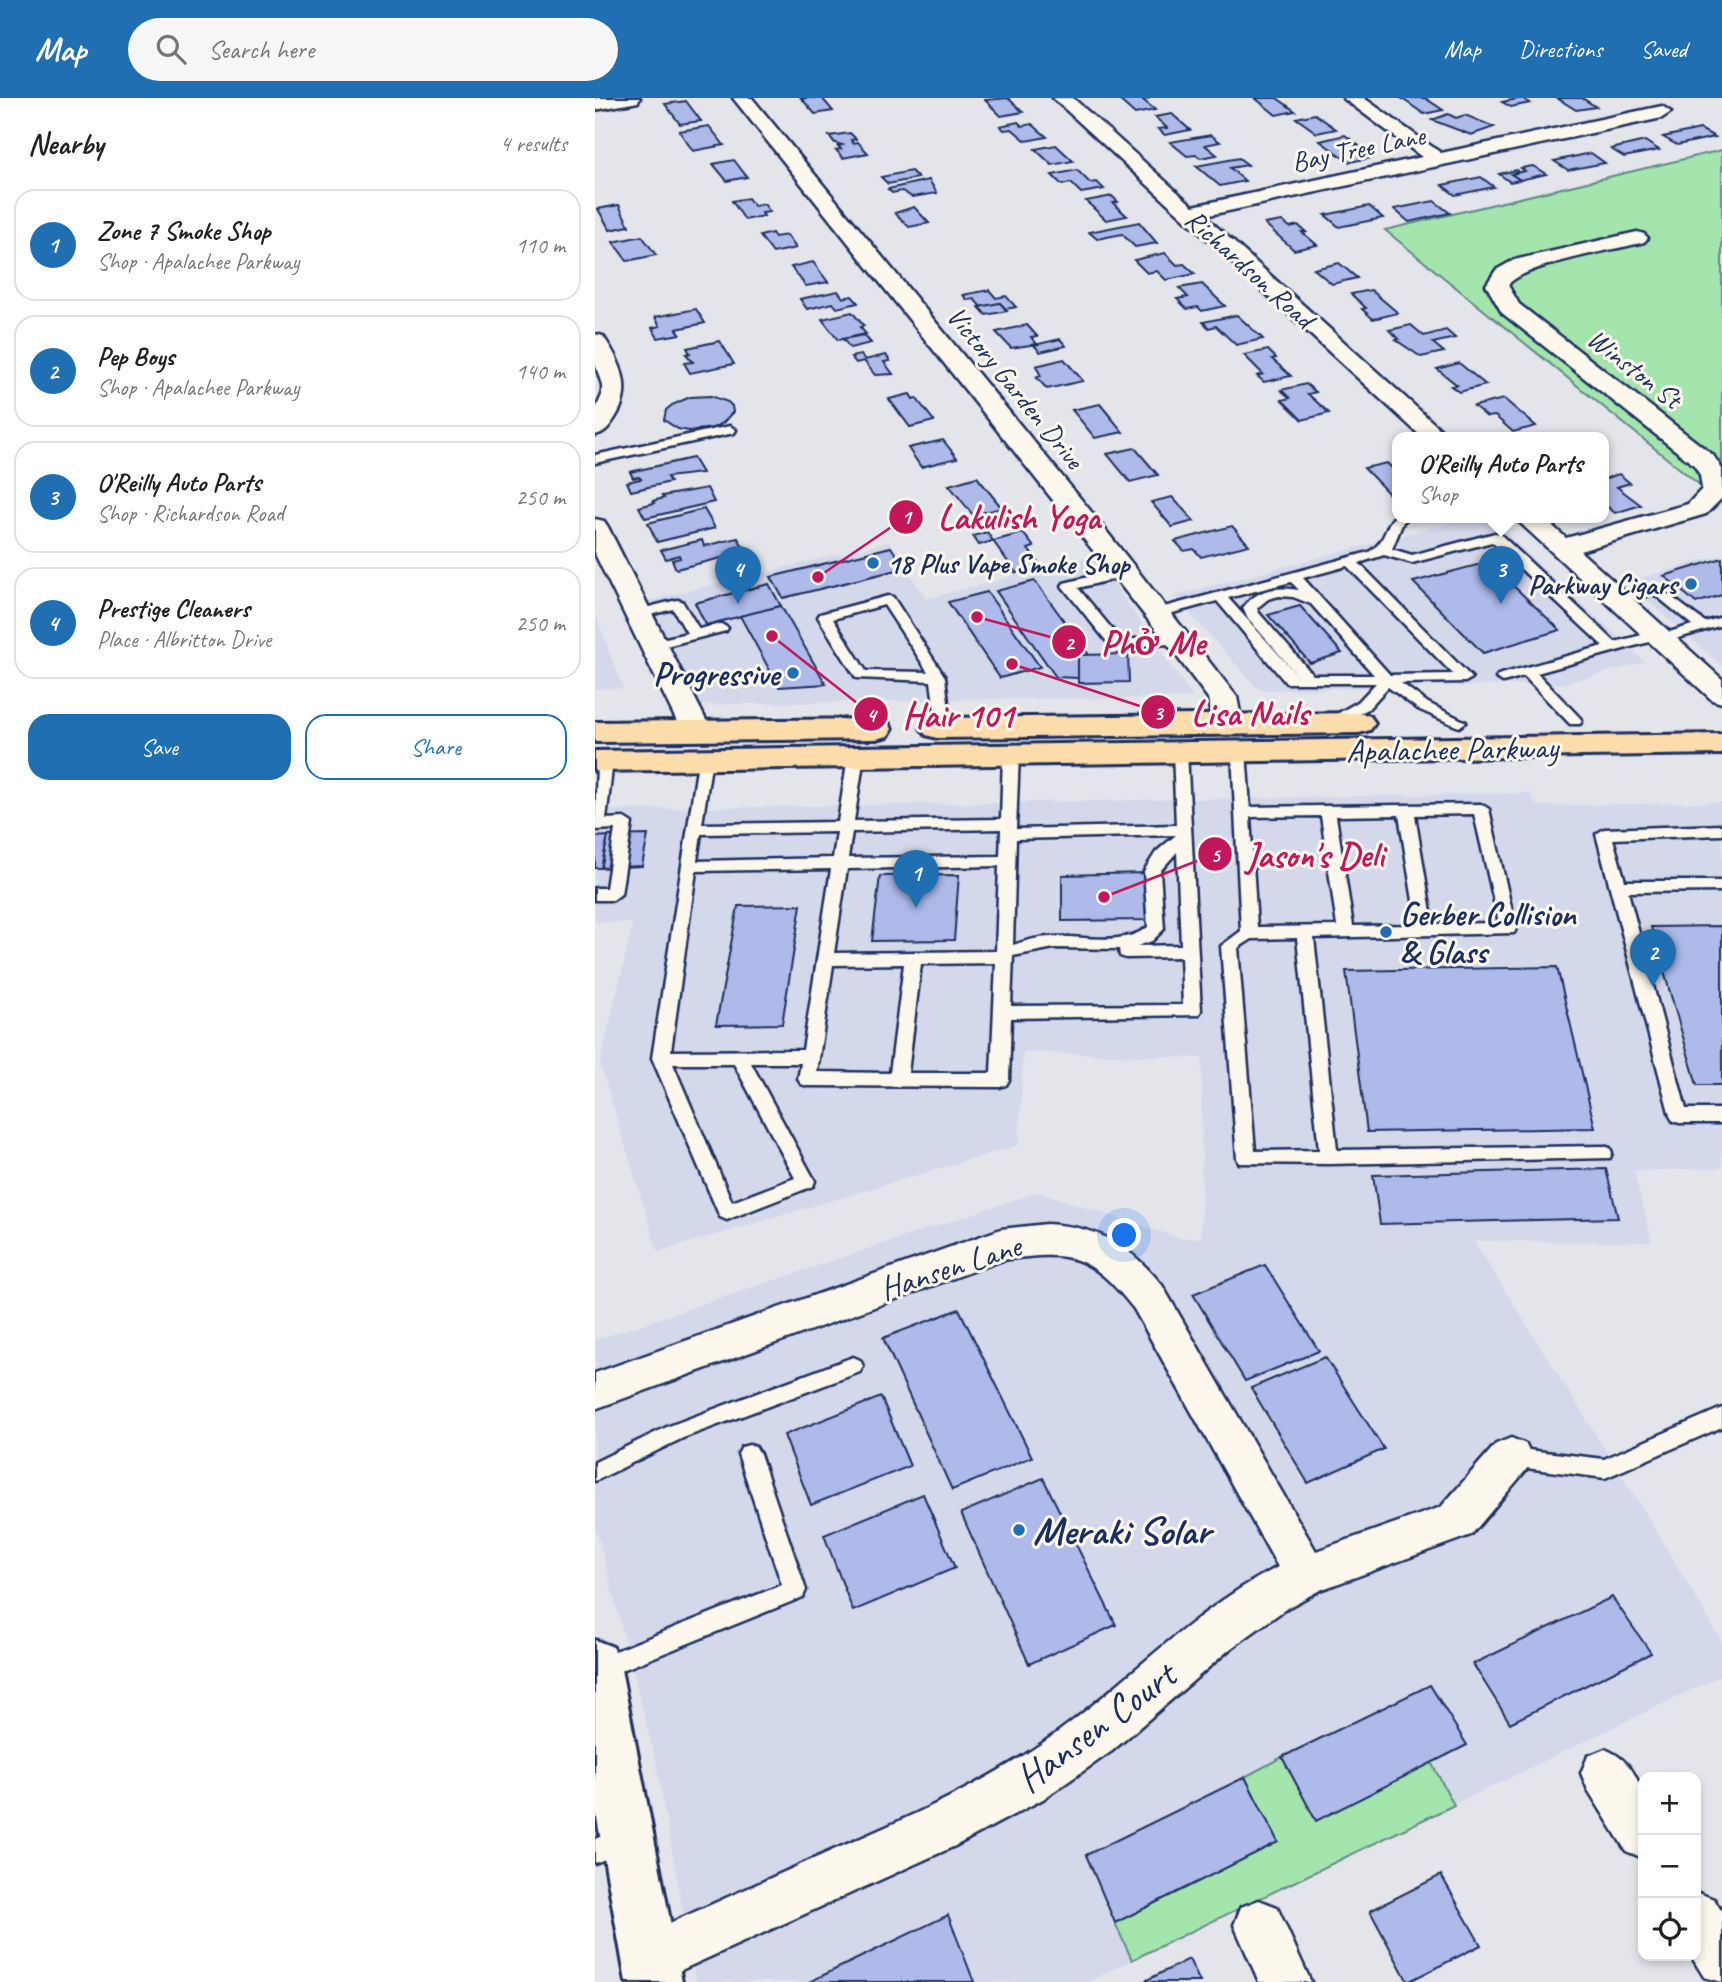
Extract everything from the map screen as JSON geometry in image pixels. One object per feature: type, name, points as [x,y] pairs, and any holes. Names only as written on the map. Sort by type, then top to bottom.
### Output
[{"type":"main road","name":"Apalachee Parkway","points":[[700,745],[856,756],[1180,752],[1233,737],[1330,723],[1722,719]]},
{"type":"main road","name":"Apalachee Parkway","points":[[598,751],[700,745],[828,729],[930,728],[1233,737],[1722,744]]},
{"type":"main road","points":[[828,729],[856,756],[869,745],[930,728]]},
{"type":"street","points":[[595,104],[631,98]]},
{"type":"street","name":"Victory Garden Drive","points":[[742,98],[1179,640],[1222,697],[1233,737]]},
{"type":"street","name":"Richardson Road","points":[[1062,98],[1431,432]]},
{"type":"street","points":[[1352,98],[1438,160]]},
{"type":"street","name":"Bay Tree Lane","points":[[1189,213],[1662,112],[1638,98]]},
{"type":"street","name":"Winston St","points":[[1560,548],[1697,509],[1715,490],[1713,475],[1704,460],[1510,308],[1497,285],[1504,275],[1522,265],[1637,239]]},
{"type":"street","points":[[595,341],[613,374],[615,388],[612,405],[595,428]]},
{"type":"street","points":[[1533,523],[1722,694]]},
{"type":"street","points":[[595,527],[700,745]]},
{"type":"street","name":"Hansen Lane","points":[[595,1391],[1001,1245],[1036,1239],[1072,1242],[1095,1248],[1114,1258],[1128,1270],[1148,1297],[1306,1575]]},
{"type":"street","name":"Hansen Court","points":[[652,1970],[938,1829],[1026,1782],[1095,1735],[1214,1634],[1271,1593],[1306,1575],[1456,1521],[1511,1457]]},
{"type":"street","points":[[596,1667],[611,1844],[652,1970]]},
{"type":"street","points":[[1605,1773],[1638,1826]]},
{"type":"street","points":[[1701,1925],[1722,1959]]},
{"type":"street","points":[[1259,1926],[1286,1982]]},
{"type":"lane","points":[[595,459],[730,430]]},
{"type":"lane","points":[[1157,614],[1350,562],[1383,550],[1387,547],[1396,523]]},
{"type":"lane","points":[[1383,550],[1412,559],[1495,537],[1612,648]]},
{"type":"lane","points":[[1220,597],[1291,680],[1465,678],[1350,562]]},
{"type":"lane","points":[[1125,572],[1069,586],[1117,645],[1179,640]]},
{"type":"lane","points":[[1294,577],[1386,679],[1423,706],[1459,722]]},
{"type":"lane","points":[[1617,599],[1644,590],[1657,590],[1703,627]]},
{"type":"lane","points":[[1309,680],[1251,614],[1251,608],[1259,598],[1293,591],[1320,606]]},
{"type":"lane","points":[[930,728],[938,677],[888,600],[825,617],[861,675],[938,677]]},
{"type":"lane","points":[[638,614],[677,604],[695,635]]},
{"type":"lane","points":[[1503,678],[1722,621]]},
{"type":"lane","points":[[654,645],[721,628]]},
{"type":"lane","points":[[1527,671],[1575,720]]},
{"type":"lane","points":[[1330,723],[1355,712],[1373,699],[1386,679]]},
{"type":"lane","points":[[1233,737],[1243,812],[1249,933]]},
{"type":"lane","points":[[700,745],[694,829],[660,1058],[727,1212],[806,1181],[740,1057]]},
{"type":"lane","points":[[595,894],[613,894],[624,823],[596,825],[598,751]]},
{"type":"lane","points":[[1002,1012],[1192,1011],[1180,752]]},
{"type":"lane","points":[[856,756],[807,1079],[1000,1080],[1011,754]]},
{"type":"lane","points":[[1406,810],[1426,930]]},
{"type":"lane","points":[[1243,812],[1481,810],[1508,929],[1249,933],[1229,946],[1246,1158],[1603,1153]]},
{"type":"lane","points":[[1328,811],[1346,932]]},
{"type":"lane","points":[[694,829],[846,827],[1184,834]]},
{"type":"lane","points":[[1722,830],[1604,834],[1679,1116],[1722,1116]]},
{"type":"lane","points":[[1004,955],[1041,943],[1132,942],[1151,936],[1156,929],[1152,871],[1162,856],[1184,834]]},
{"type":"lane","points":[[688,866],[1007,861]]},
{"type":"lane","points":[[1619,887],[1722,886]]},
{"type":"lane","points":[[1305,932],[1329,1157]]},
{"type":"lane","points":[[825,959],[1190,951]]},
{"type":"lane","points":[[898,1080],[913,958]]},
{"type":"lane","points":[[660,1058],[810,1056]]},
{"type":"lane","points":[[595,1472],[676,1432],[853,1366]]},
{"type":"lane","points":[[1511,1457],[1605,1469],[1722,1417]]},
{"type":"lane","points":[[596,1667],[795,1590],[749,1454]]},
{"type":"shaded area","points":[[1449,523],[1494,523],[1645,662],[1562,684],[1259,690],[1174,596]]},
{"type":"shaded area","points":[[889,542],[926,599],[1094,555],[1193,698],[692,705],[643,602]]},
{"type":"shaded area","points":[[1722,555],[1722,666],[1626,582]]},
{"type":"shaded area","points":[[595,613],[623,688],[595,689]]},
{"type":"shaded area","points":[[1530,793],[1536,806],[1722,802],[1722,1168],[1634,1171],[1652,1242],[1474,1241],[1652,1524],[1722,1642],[1722,1675],[1087,1982],[696,1982],[655,1758],[595,1524],[595,1340],[1038,1192],[1180,1238],[1201,1238],[1202,1058],[1023,1052],[1019,1145],[658,1252],[600,1064],[633,923],[595,922],[595,810]]},
{"type":"green space","points":[[1722,150],[1722,503],[1385,230]]},
{"type":"green space","points":[[1282,1757],[1316,1820],[1431,1762],[1454,1805],[1132,1960],[1115,1923],[1277,1842],[1245,1777]]},
{"type":"building","points":[[801,98],[822,98],[833,111],[815,114]]},
{"type":"building","points":[[1008,98],[1023,112],[1001,116],[985,100]]},
{"type":"building","points":[[1117,98],[1150,98],[1143,100],[1155,110],[1135,114]]},
{"type":"building","points":[[1255,98],[1277,98],[1295,111],[1276,115]]},
{"type":"building","points":[[1401,98],[1425,98],[1443,110],[1424,114]]},
{"type":"building","points":[[1522,98],[1530,103],[1511,107],[1502,102]]},
{"type":"building","points":[[1557,98],[1582,98],[1596,107],[1576,110]]},
{"type":"building","points":[[686,101],[701,121],[680,124],[665,104]]},
{"type":"building","points":[[1172,114],[1190,130],[1165,135],[1158,129],[1167,128],[1155,117]]},
{"type":"building","points":[[1315,114],[1336,129],[1317,133],[1296,118]]},
{"type":"building","points":[[1448,114],[1456,118],[1465,115],[1494,127],[1471,135],[1432,120]]},
{"type":"building","points":[[1018,122],[1022,126],[1032,124],[1047,137],[1026,141],[1012,129],[1004,130],[1000,126]]},
{"type":"building","points":[[709,126],[724,145],[693,151],[679,131]]},
{"type":"building","points":[[1700,129],[1715,137],[1677,145],[1663,137]]},
{"type":"building","points":[[850,133],[856,139],[851,140],[853,143],[858,142],[868,153],[843,158],[836,150],[841,149],[838,146],[842,145],[835,143],[829,136]]},
{"type":"building","points":[[1211,135],[1220,142],[1205,145],[1217,155],[1200,158],[1196,155],[1187,156],[1170,142]]},
{"type":"building","points":[[1345,135],[1372,158],[1349,162],[1320,141]]},
{"type":"building","points":[[1645,141],[1659,150],[1624,157],[1611,149]]},
{"type":"building","points":[[1056,145],[1073,161],[1052,165],[1035,149]]},
{"type":"building","points":[[1591,153],[1605,163],[1568,170],[1554,161]]},
{"type":"building","points":[[1239,158],[1248,165],[1230,168],[1245,181],[1220,186],[1196,166]]},
{"type":"building","points":[[734,160],[747,177],[727,181],[713,164]]},
{"type":"building","points":[[1533,166],[1546,174],[1520,180],[1511,174],[1525,171],[1521,168]]},
{"type":"building","points":[[1077,170],[1090,183],[1097,182],[1104,189],[1081,193],[1071,183],[1062,185],[1052,175]]},
{"type":"building","points":[[1516,170],[1518,172],[1511,174],[1520,180],[1510,182],[1499,174]]},
{"type":"building","points":[[911,171],[918,178],[888,184],[881,177]]},
{"type":"building","points":[[1481,177],[1494,187],[1455,195],[1442,185]]},
{"type":"building","points":[[929,180],[937,193],[912,197],[902,191],[892,193],[888,189]]},
{"type":"building","points":[[1112,196],[1118,202],[1113,203],[1127,216],[1106,220],[1086,201]]},
{"type":"building","points":[[748,198],[754,206],[764,204],[770,212],[745,220],[732,201]]},
{"type":"building","points":[[1434,201],[1450,213],[1409,222],[1394,209]]},
{"type":"building","points":[[619,205],[629,226],[610,230],[598,209]]},
{"type":"building","points":[[1369,206],[1383,218],[1339,227],[1325,215]]},
{"type":"building","points":[[914,207],[929,223],[909,227],[895,213]]},
{"type":"building","points":[[1282,221],[1290,227],[1298,225],[1317,245],[1294,250],[1265,224]]},
{"type":"building","points":[[1139,222],[1157,243],[1135,247],[1122,234],[1097,239],[1089,232]]},
{"type":"building","points":[[772,233],[775,237],[787,235],[796,248],[773,253],[760,236]]},
{"type":"building","points":[[642,236],[656,255],[627,261],[613,242]]},
{"type":"building","points":[[1165,253],[1177,265],[1184,264],[1195,274],[1166,280],[1157,271],[1147,273],[1134,260]]},
{"type":"building","points":[[813,262],[828,282],[806,286],[791,267]]},
{"type":"building","points":[[1339,263],[1357,278],[1332,284],[1314,269]]},
{"type":"building","points":[[1202,284],[1225,306],[1202,311],[1198,307],[1187,309],[1177,299],[1188,297],[1179,288]]},
{"type":"building","points":[[989,290],[996,298],[1006,296],[1016,307],[1006,309],[1000,303],[981,307],[974,299],[967,300],[963,295]]},
{"type":"building","points":[[1371,290],[1398,313],[1373,319],[1351,294]]},
{"type":"building","points":[[838,291],[843,298],[852,296],[858,303],[837,308],[833,303],[807,309],[800,299]]},
{"type":"building","points":[[1000,303],[1007,311],[986,315],[979,307]]},
{"type":"building","points":[[696,309],[705,323],[677,329],[680,334],[658,338],[652,328],[660,326],[655,317]]},
{"type":"building","points":[[852,312],[864,326],[860,327],[866,334],[838,340],[822,319]]},
{"type":"building","points":[[1237,315],[1263,339],[1236,345],[1216,326],[1209,328],[1203,322]]},
{"type":"building","points":[[1027,325],[1037,336],[1031,337],[1037,344],[1011,348],[996,332]]},
{"type":"building","points":[[1411,325],[1424,336],[1446,330],[1455,338],[1433,343],[1444,352],[1421,357],[1396,340],[1399,339],[1389,330]]},
{"type":"building","points":[[864,335],[871,343],[850,348],[843,339]]},
{"type":"building","points":[[1060,339],[1066,346],[1040,352],[1034,345]]},
{"type":"building","points":[[720,341],[734,364],[690,373],[684,363],[693,362],[686,354],[690,353],[687,348]]},
{"type":"building","points":[[1268,350],[1276,358],[1272,359],[1291,376],[1264,382],[1257,376],[1263,374],[1244,355]]},
{"type":"building","points":[[861,355],[865,360],[886,355],[890,361],[884,362],[893,374],[875,375],[864,361],[856,363],[851,357]]},
{"type":"building","points":[[1064,359],[1083,381],[1047,389],[1036,377],[1041,376],[1036,366]]},
{"type":"building","points":[[1459,363],[1486,385],[1459,392],[1451,386],[1457,385],[1437,369]]},
{"type":"building","points":[[1306,384],[1316,392],[1308,394],[1329,413],[1302,420],[1282,400],[1290,398],[1281,390]]},
{"type":"building","points":[[910,394],[934,421],[910,427],[889,399]]},
{"type":"building","points":[[711,396],[732,406],[733,412],[723,423],[713,428],[689,431],[678,429],[664,420],[666,410],[672,405],[690,397]]},
{"type":"building","points":[[1504,399],[1536,426],[1513,432],[1495,416],[1487,417],[1474,406]]},
{"type":"building","points":[[1100,404],[1123,432],[1095,438],[1072,410]]},
{"type":"building","points":[[943,440],[957,458],[921,467],[908,448]]},
{"type":"building","points":[[1135,448],[1158,475],[1130,482],[1107,454]]},
{"type":"building","points":[[693,458],[702,473],[667,477],[670,482],[631,491],[627,482],[641,479],[633,478],[630,472]]},
{"type":"building","points":[[1387,463],[1392,468],[1392,493],[1389,494],[1364,468]]},
{"type":"building","points":[[1619,474],[1630,483],[1617,487],[1641,505],[1615,513],[1609,508],[1609,477]]},
{"type":"building","points":[[977,477],[1002,508],[973,515],[949,485]]},
{"type":"building","points":[[707,488],[714,502],[645,518],[639,507],[654,503],[653,501],[664,498],[662,496]]},
{"type":"building","points":[[1172,497],[1194,521],[1172,527],[1151,502]]},
{"type":"building","points":[[704,509],[715,528],[657,542],[648,523]]},
{"type":"building","points":[[1232,526],[1249,545],[1201,557],[1194,549],[1184,551],[1175,541]]},
{"type":"building","points":[[987,532],[993,541],[979,545],[973,536]]},
{"type":"building","points":[[1023,533],[1034,547],[1028,549],[1041,566],[1016,573],[993,541]]},
{"type":"building","points":[[738,538],[746,552],[676,569],[672,560],[680,558],[679,555],[666,559],[661,550],[702,540],[704,546]]},
{"type":"building","points":[[891,547],[905,568],[783,598],[771,577]]},
{"type":"building","points":[[1722,558],[1722,595],[1696,603],[1664,576]]},
{"type":"building","points":[[1488,562],[1560,630],[1483,653],[1413,582]]},
{"type":"building","points":[[1035,581],[1089,655],[1078,655],[1078,678],[1056,677],[996,591]]},
{"type":"building","points":[[769,584],[781,606],[706,625],[695,603]]},
{"type":"building","points":[[987,592],[1040,667],[1000,678],[948,602]]},
{"type":"building","points":[[781,606],[826,684],[779,687],[740,616]]},
{"type":"building","points":[[1300,606],[1342,653],[1310,663],[1268,615]]},
{"type":"building","points":[[1128,654],[1129,682],[1078,683],[1078,655]]},
{"type":"building","points":[[648,835],[642,866],[601,868],[608,836]]},
{"type":"building","points":[[608,836],[601,868],[595,868],[595,837]]},
{"type":"building","points":[[1145,873],[1146,920],[1062,921],[1062,875]]},
{"type":"building","points":[[959,875],[954,940],[872,941],[880,876]]},
{"type":"building","points":[[801,905],[782,1024],[716,1025],[738,906]]},
{"type":"building","points":[[1722,926],[1722,1085],[1697,1085],[1651,927]]},
{"type":"building","points":[[1557,967],[1595,1128],[1367,1132],[1346,971]]},
{"type":"building","points":[[1606,1169],[1618,1218],[1380,1224],[1373,1175]]},
{"type":"building","points":[[1265,1265],[1319,1351],[1245,1381],[1193,1294]]},
{"type":"building","points":[[959,1309],[1032,1457],[952,1490],[883,1338]]},
{"type":"building","points":[[1325,1357],[1384,1449],[1308,1483],[1251,1388]]},
{"type":"building","points":[[881,1397],[910,1466],[811,1505],[784,1435]]},
{"type":"building","points":[[1043,1478],[1116,1625],[1029,1664],[961,1513]]},
{"type":"building","points":[[923,1494],[955,1568],[853,1611],[824,1535]]},
{"type":"building","points":[[1612,1597],[1651,1653],[1510,1723],[1473,1664]]},
{"type":"building","points":[[1430,1685],[1467,1745],[1316,1821],[1282,1757]]},
{"type":"building","points":[[1245,1777],[1278,1842],[1115,1923],[1086,1855]]},
{"type":"building","points":[[1441,1875],[1481,1945],[1408,1982],[1370,1911]]},
{"type":"building","points":[[948,1915],[974,1982],[809,1982]]},
{"type":"building","points":[[1189,1959],[1200,1982],[1143,1982]]},
{"type":"place","name":"18 Plus Vape Smoke Shop","points":[[873,563]]},
{"type":"place","name":"Lakulish Yoga","points":[[818,577]]},
{"type":"place","name":"Parkway Cigars","points":[[1691,584]]},
{"type":"place","name":"Prestige Cleaners","points":[[738,604]]},
{"type":"place","name":"O'Reilly Auto Parts","points":[[1501,604]]},
{"type":"place","name":"Phở Me","points":[[977,617]]},
{"type":"place","name":"Hair 101","points":[[772,636]]},
{"type":"place","name":"Lisa Nails","points":[[1012,664]]},
{"type":"place","name":"Progressive","points":[[793,673]]},
{"type":"place","name":"Jason's Deli","points":[[1104,897]]},
{"type":"place","name":"Zone 7 Smoke Shop","points":[[916,908]]},
{"type":"place","name":"Gerber Collision & Glass","points":[[1386,932]]},
{"type":"place","name":"Pep Boys","points":[[1653,987]]},
{"type":"place","name":"Meraki Solar","points":[[1019,1530]]}]
